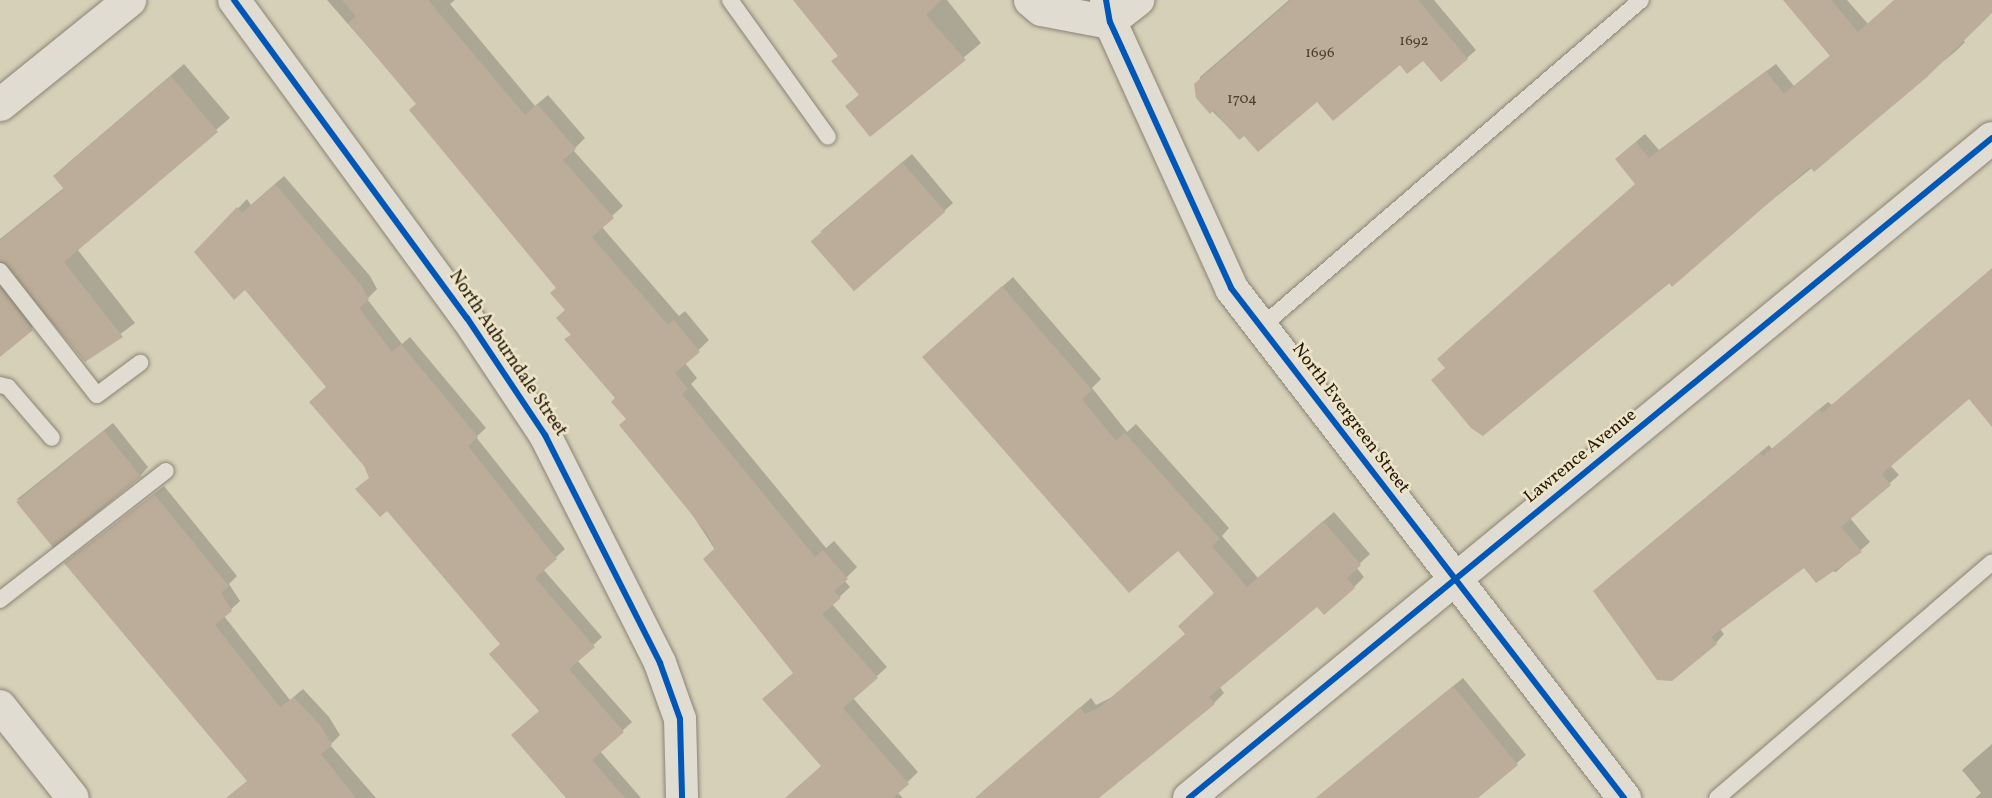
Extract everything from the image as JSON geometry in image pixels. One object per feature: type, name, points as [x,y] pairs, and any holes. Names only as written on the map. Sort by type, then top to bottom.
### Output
[{"type":"street","points":[[3,96],[129,0]]},
{"type":"street","name":"North Auburndale Street","points":[[234,0],[467,318],[545,435],[660,663],[680,719],[682,798]]},
{"type":"street","points":[[1030,0],[1041,9],[1108,11],[1138,0]]},
{"type":"street","name":"North Evergreen Street","points":[[1108,11],[1231,288],[1624,798]]},
{"type":"street","name":"Lawrence Avenue","points":[[1189,798],[1992,138]]},
{"type":"street","points":[[0,706],[73,798]]},
{"type":"lane","points":[[730,0],[828,137]]},
{"type":"lane","points":[[1261,327],[1641,0]]},
{"type":"lane","points":[[0,271],[97,395],[140,363]]},
{"type":"lane","points":[[0,385],[8,387],[52,438]]},
{"type":"lane","points":[[0,600],[166,471]]},
{"type":"lane","points":[[1717,798],[1992,562]]},
{"type":"building","points":[[342,0],[428,0],[525,115],[537,104],[576,149],[563,160],[614,218],[592,237],[668,325],[674,320],[700,352],[675,373],[688,389],[682,394],[815,557],[823,550],[848,579],[834,591],[841,598],[822,614],[878,678],[843,708],[909,784],[893,798],[785,798],[821,766],[762,699],[793,673],[703,559],[715,548],[706,532],[619,425],[626,419],[611,402],[615,398],[564,339],[571,335],[556,318],[565,310],[550,293],[556,288],[409,110],[416,104],[348,23],[356,16]]},
{"type":"building","points":[[793,0],[941,0],[926,15],[966,60],[870,137],[845,106],[859,95],[831,61],[838,56]]},
{"type":"building","points":[[1291,0],[1418,0],[1468,59],[1441,82],[1423,61],[1407,74],[1400,65],[1333,121],[1317,102],[1258,152],[1244,136],[1239,140],[1214,110],[1210,114],[1196,98],[1194,84]]},
{"type":"building","points":[[1783,0],[1831,0],[1858,32],[1894,0],[1992,0],[1992,13],[1926,78],[1814,172],[1810,167],[1672,287],[1669,283],[1483,436],[1471,428],[1431,380],[1445,368],[1437,359],[1635,184],[1615,159],[1636,142],[1649,158],[1766,71],[1784,94],[1830,56]]},
{"type":"building","points":[[171,76],[218,132],[64,262],[123,337],[85,362],[0,261],[0,240],[64,189],[53,176]]},
{"type":"building","points":[[902,162],[945,212],[854,291],[811,241]]},
{"type":"building","points":[[275,184],[361,285],[369,299],[359,308],[392,352],[401,344],[478,437],[468,446],[557,559],[535,578],[595,647],[569,669],[624,732],[592,760],[625,798],[566,798],[511,735],[539,711],[489,654],[500,644],[387,511],[380,517],[355,489],[369,478],[364,466],[309,402],[326,387],[245,290],[234,300],[194,252],[237,207],[242,213]]},
{"type":"building","points":[[1992,268],[1992,427],[1969,399],[1882,474],[1891,485],[1841,527],[1862,552],[1816,583],[1804,568],[1711,637],[1717,644],[1672,681],[1657,680],[1593,591],[1760,453],[1763,456],[1819,409],[1822,413]]},
{"type":"building","points":[[1002,286],[1092,390],[1082,399],[1116,441],[1125,433],[1220,539],[1212,546],[1247,587],[1323,521],[1361,565],[1347,578],[1355,588],[1324,615],[1317,607],[1209,697],[1215,704],[1099,798],[975,798],[1080,707],[1085,714],[1100,707],[1185,634],[1178,626],[1214,593],[1178,551],[1129,593],[922,357]]},
{"type":"building","points":[[0,288],[33,330],[0,357]]},
{"type":"building","points":[[104,431],[141,477],[53,548],[16,502]]},
{"type":"building","points":[[154,494],[229,586],[221,593],[232,611],[215,625],[280,707],[294,697],[321,726],[332,745],[321,754],[356,798],[226,798],[247,781],[64,563]]},
{"type":"building","points":[[1453,686],[1518,765],[1478,798],[1316,798]]},
{"type":"cycle path","points":[[234,0],[467,318],[545,435],[660,663],[680,719],[682,798]]},
{"type":"cycle path","points":[[1106,0],[1110,22],[1231,288],[1624,798]]},
{"type":"cycle path","points":[[1189,798],[1992,138]]}]
